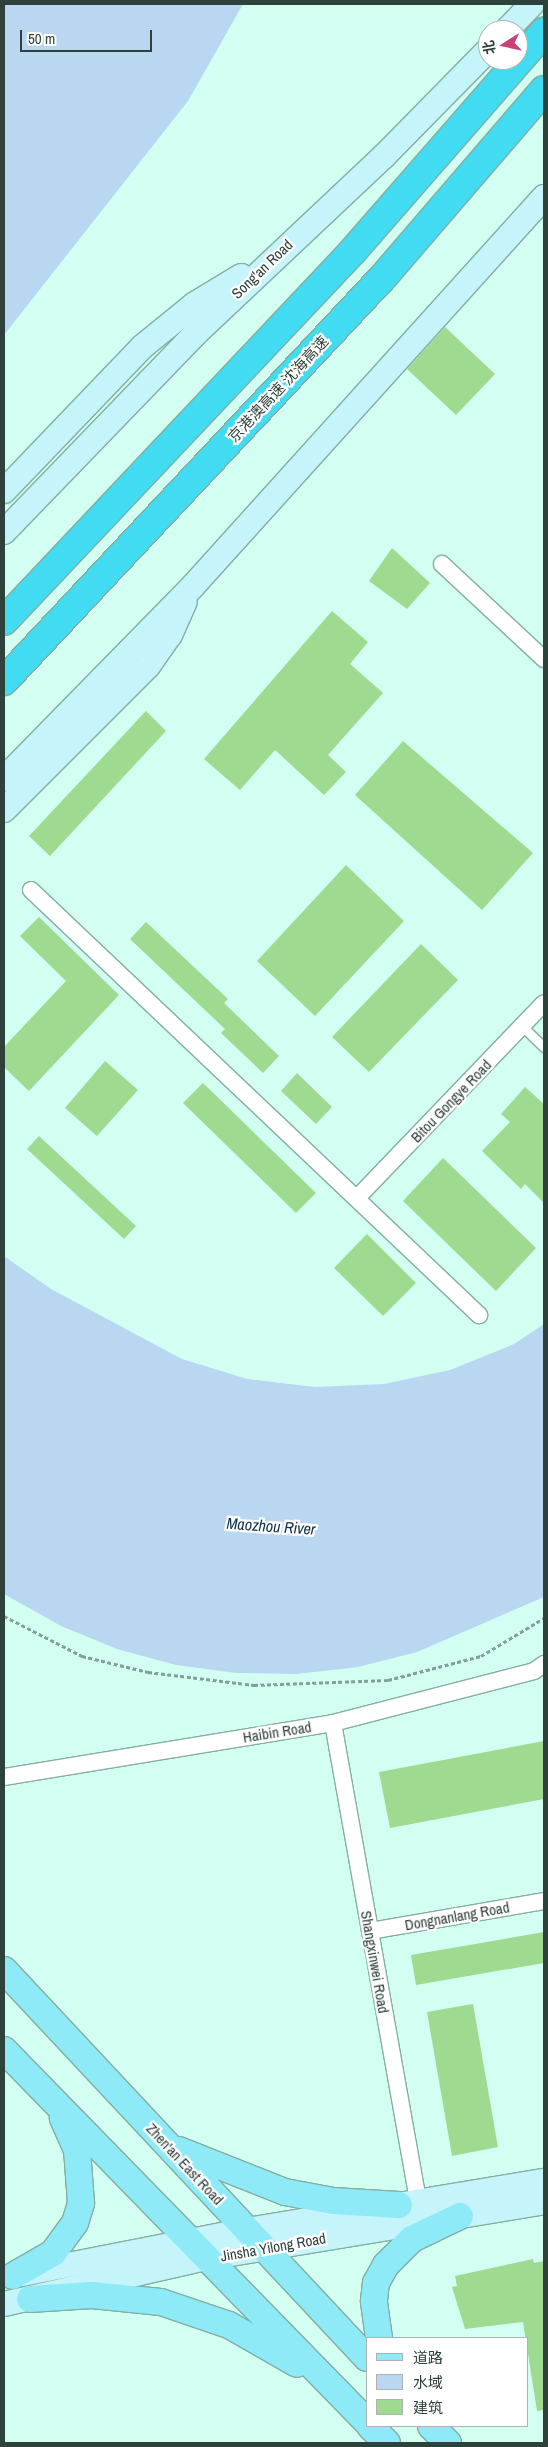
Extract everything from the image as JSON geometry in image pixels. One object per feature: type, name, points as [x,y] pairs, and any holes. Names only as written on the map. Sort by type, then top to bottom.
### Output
[{"type":"highway","points":[[4,621],[353,251],[544,32]]},
{"type":"highway","name":"京港澳高速 沈海高速","points":[[4,681],[384,276],[544,90]]},
{"type":"main road","points":[[517,20],[532,4]]},
{"type":"main road","name":"Song'an Road","points":[[4,532],[272,258],[384,156],[478,60]]},
{"type":"main road","points":[[4,779],[193,586],[544,197]]},
{"type":"main road","points":[[4,491],[168,324],[272,258]]},
{"type":"main road","points":[[4,810],[148,666],[170,635],[193,586]]},
{"type":"main road","name":"Zhen'an East Road","points":[[8,1972],[366,2357]]},
{"type":"main road","points":[[4,2050],[366,2421]]},
{"type":"main road","points":[[8,2276],[53,2253],[71,2229],[81,2203],[77,2150],[49,2096]]},
{"type":"main road","points":[[166,2143],[229,2173],[285,2192],[333,2201],[408,2203]]},
{"type":"main road","name":"Jinsha Yilong Road","points":[[8,2276],[199,2250],[255,2239],[408,2203],[544,2181]]},
{"type":"main road","name":"Jinsha Yilong Road","points":[[255,2239],[460,2216],[544,2202]]},
{"type":"main road","points":[[379,2337],[374,2301],[376,2282],[386,2265],[412,2239],[460,2216]]},
{"type":"main road","name":"Jinsha Yilong Road","points":[[4,2304],[30,2299],[199,2250]]},
{"type":"main road","points":[[30,2299],[92,2295],[161,2302],[229,2325],[332,2387]]},
{"type":"main road","points":[[371,2427],[387,2443]]},
{"type":"main road","points":[[432,2427],[448,2443]]},
{"type":"street","points":[[442,564],[544,659]]},
{"type":"street","points":[[31,890],[479,1315]]},
{"type":"street","name":"Bitou Gongye Road","points":[[357,1198],[544,1003]]},
{"type":"street","name":"Haibin Road","points":[[4,1778],[333,1723],[534,1671],[544,1664]]},
{"type":"street","name":"Shangxinwei Road","points":[[333,1723],[370,1931],[408,2203]]},
{"type":"street","name":"Dongnanlang Road","points":[[370,1931],[544,1901]]},
{"type":"lane","points":[[522,1026],[544,1047]]},
{"type":"path","points":[[4,1616],[82,1656],[148,1672],[254,1685],[388,1680],[480,1656],[544,1618]]},
{"type":"water","points":[[4,4],[243,4],[188,101],[4,335]]},
{"type":"water","name":"Maozhou River","points":[[4,1256],[51,1289],[182,1359],[247,1379],[315,1387],[384,1384],[450,1370],[514,1344],[544,1324],[544,1597],[417,1652],[358,1667],[297,1674],[236,1673],[176,1665],[117,1649],[61,1626],[4,1594]]},
{"type":"building","points":[[445,327],[495,374],[456,415],[407,369]]},
{"type":"building","points":[[392,548],[430,583],[407,609],[369,581]]},
{"type":"building","points":[[332,611],[368,642],[350,664],[383,693],[328,755],[346,772],[324,795],[275,750],[240,790],[204,759]]},
{"type":"building","points":[[146,711],[166,731],[50,856],[29,836]]},
{"type":"building","points":[[403,741],[533,853],[482,910],[355,795]]},
{"type":"building","points":[[346,865],[404,921],[315,1016],[257,961]]},
{"type":"building","points":[[39,917],[119,995],[29,1091],[4,1067],[4,1047],[66,981],[20,936]]},
{"type":"building","points":[[146,922],[228,999],[224,1003],[279,1056],[263,1073],[221,1033],[225,1029],[130,939]]},
{"type":"building","points":[[421,944],[458,980],[369,1072],[332,1037]]},
{"type":"building","points":[[105,1061],[138,1090],[97,1136],[65,1108]]},
{"type":"building","points":[[297,1073],[332,1107],[316,1124],[281,1091]]},
{"type":"building","points":[[203,1083],[316,1193],[296,1213],[183,1103]]},
{"type":"building","points":[[525,1087],[544,1104],[544,1203],[525,1184],[521,1189],[482,1151],[510,1122],[501,1114]]},
{"type":"building","points":[[39,1136],[136,1226],[124,1239],[27,1149]]},
{"type":"building","points":[[443,1158],[536,1248],[496,1291],[403,1201]]},
{"type":"building","points":[[367,1234],[416,1283],[383,1316],[334,1268]]},
{"type":"building","points":[[544,1741],[544,1799],[390,1828],[379,1772]]},
{"type":"building","points":[[544,1932],[544,1963],[416,1985],[411,1955]]},
{"type":"building","points":[[473,2004],[498,2147],[452,2156],[427,2012]]},
{"type":"building","points":[[533,2259],[534,2263],[544,2261],[544,2410],[537,2411],[528,2354],[528,2337],[525,2337],[523,2322],[465,2329],[452,2287],[457,2286],[455,2276]]}]
